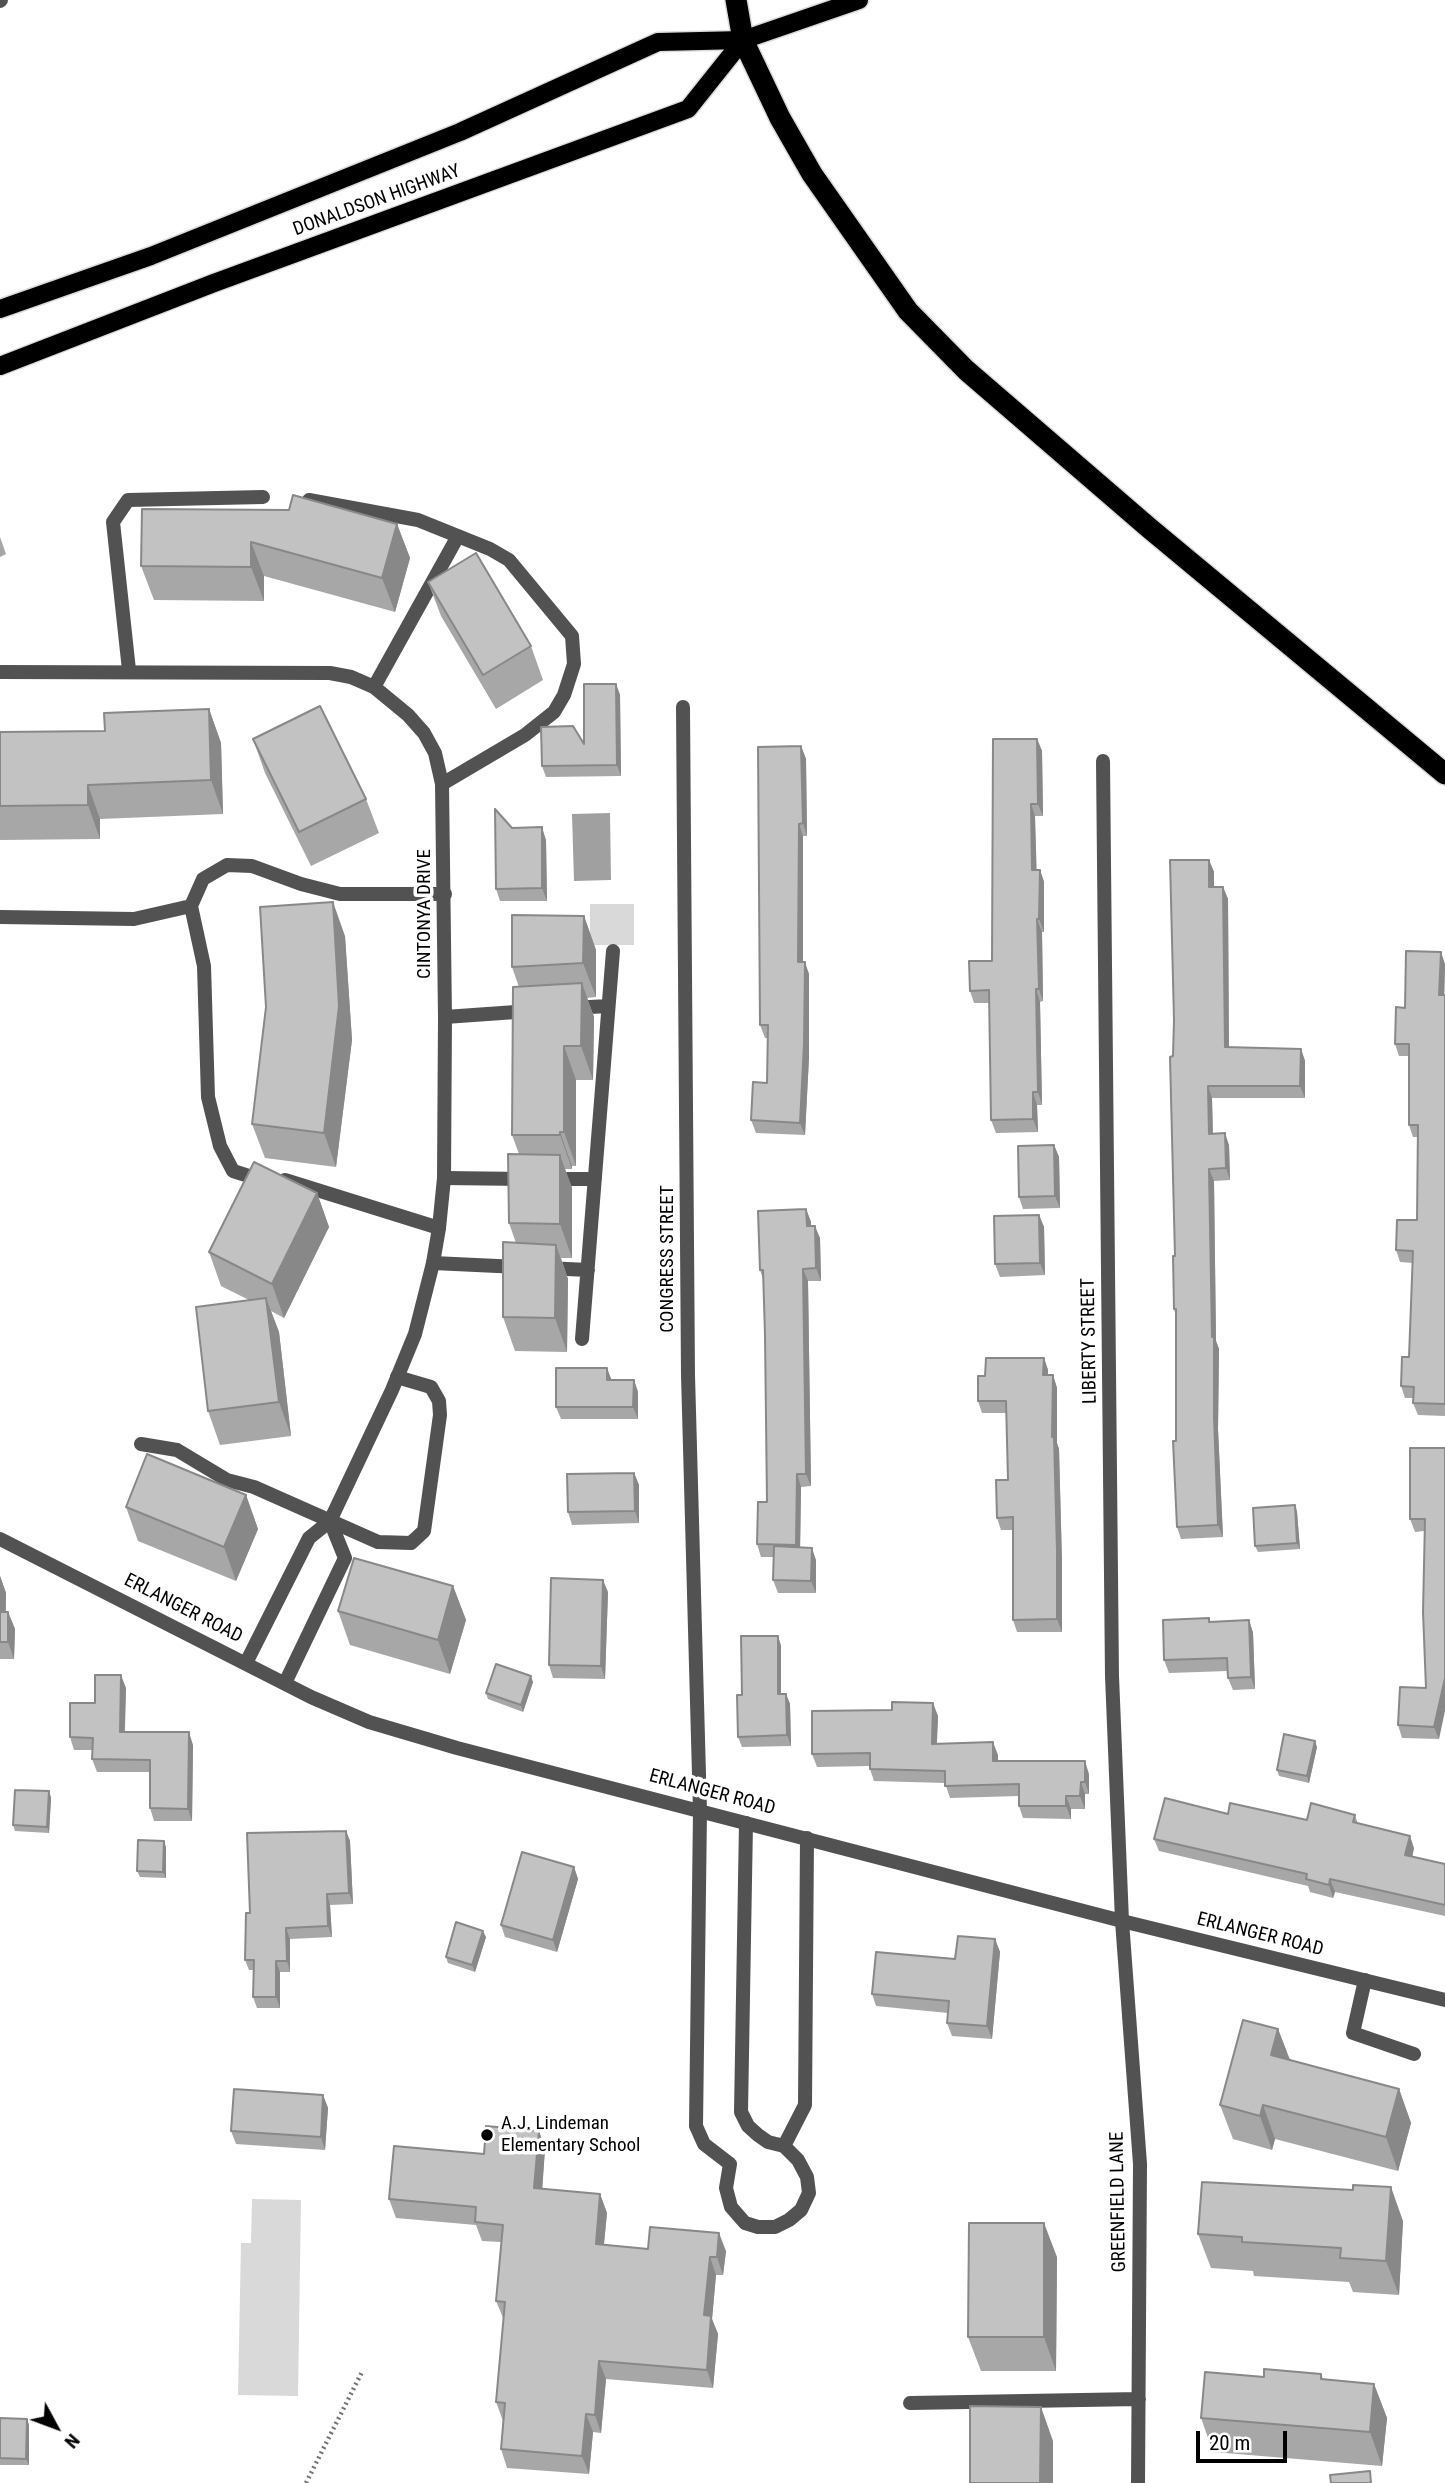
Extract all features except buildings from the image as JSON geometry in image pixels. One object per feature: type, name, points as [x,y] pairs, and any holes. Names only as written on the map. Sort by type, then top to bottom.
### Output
[{"type":"highway","points":[[736,0],[743,40],[780,118],[812,174],[908,310],[966,370],[1148,527],[1445,774]]},
{"type":"main road","name":"DONALDSON HIGHWAY","points":[[0,309],[151,256],[460,132],[658,41],[743,40],[859,0]]},
{"type":"main road","name":"DONALDSON HIGHWAY","points":[[0,366],[214,283],[688,109],[743,40]]},
{"type":"street","points":[[129,670],[113,522],[128,499],[263,497]]},
{"type":"street","points":[[309,500],[418,520],[490,548],[509,560],[572,636],[574,664],[564,695],[554,712],[525,735],[442,784]]},
{"type":"street","points":[[373,687],[458,536]]},
{"type":"street","name":"CINTONYA DRIVE","points":[[0,671],[330,673],[351,677],[373,687],[408,715],[424,733],[435,753],[442,784],[444,1178],[433,1263],[415,1334],[330,1521],[309,1538],[246,1663]]},
{"type":"street","name":"CONGRESS STREET","points":[[683,707],[688,1375],[699,1811],[696,2126],[704,2144],[730,2164],[726,2188],[731,2207],[745,2223],[758,2227],[775,2227],[789,2220],[800,2210],[809,2193],[807,2177],[798,2160],[784,2146]]},
{"type":"street","name":"LIBERTY STREET","points":[[1103,761],[1112,1676],[1122,1921]]},
{"type":"street","points":[[439,1228],[281,1179],[252,1177],[233,1171],[220,1146],[208,1097],[204,966],[191,906],[203,879],[228,865],[251,866],[301,884],[340,894],[444,894]]},
{"type":"street","points":[[0,917],[134,919],[191,906]]},
{"type":"street","points":[[582,1339],[613,951]]},
{"type":"street","points":[[444,1017],[608,1006]]},
{"type":"street","points":[[444,1178],[595,1179]]},
{"type":"street","points":[[433,1263],[588,1270]]},
{"type":"street","points":[[141,1444],[177,1450],[227,1480],[254,1487],[378,1542],[411,1543],[424,1531],[440,1415],[439,1401],[431,1387],[397,1377]]},
{"type":"street","points":[[285,1683],[345,1558],[330,1521]]},
{"type":"street","name":"ERLANGER ROAD","points":[[0,1539],[285,1683],[369,1722],[457,1748],[1122,1921],[1445,2000]]},
{"type":"street","points":[[746,1823],[741,2112],[748,2126],[758,2135],[768,2142],[784,2146],[805,2105],[807,1838]]},
{"type":"street","name":"GREENFIELD LANE","points":[[1122,1921],[1139,2164],[1138,2483]]},
{"type":"street","points":[[1365,1980],[1353,2033],[1414,2054]]},
{"type":"street","points":[[910,2403],[1139,2399]]},
{"type":"path","points":[[306,2483],[363,2370]]},
{"type":"shaded area","points":[[610,813],[611,880],[574,881],[572,814]]},
{"type":"shaded area","points":[[590,904],[634,904],[634,945],[590,945]]},
{"type":"shaded area","points":[[252,2199],[301,2200],[298,2396],[238,2395],[241,2243],[251,2243]]},
{"type":"place","name":"A.J. Lindeman Elementary School","points":[[487,2135]]}]
